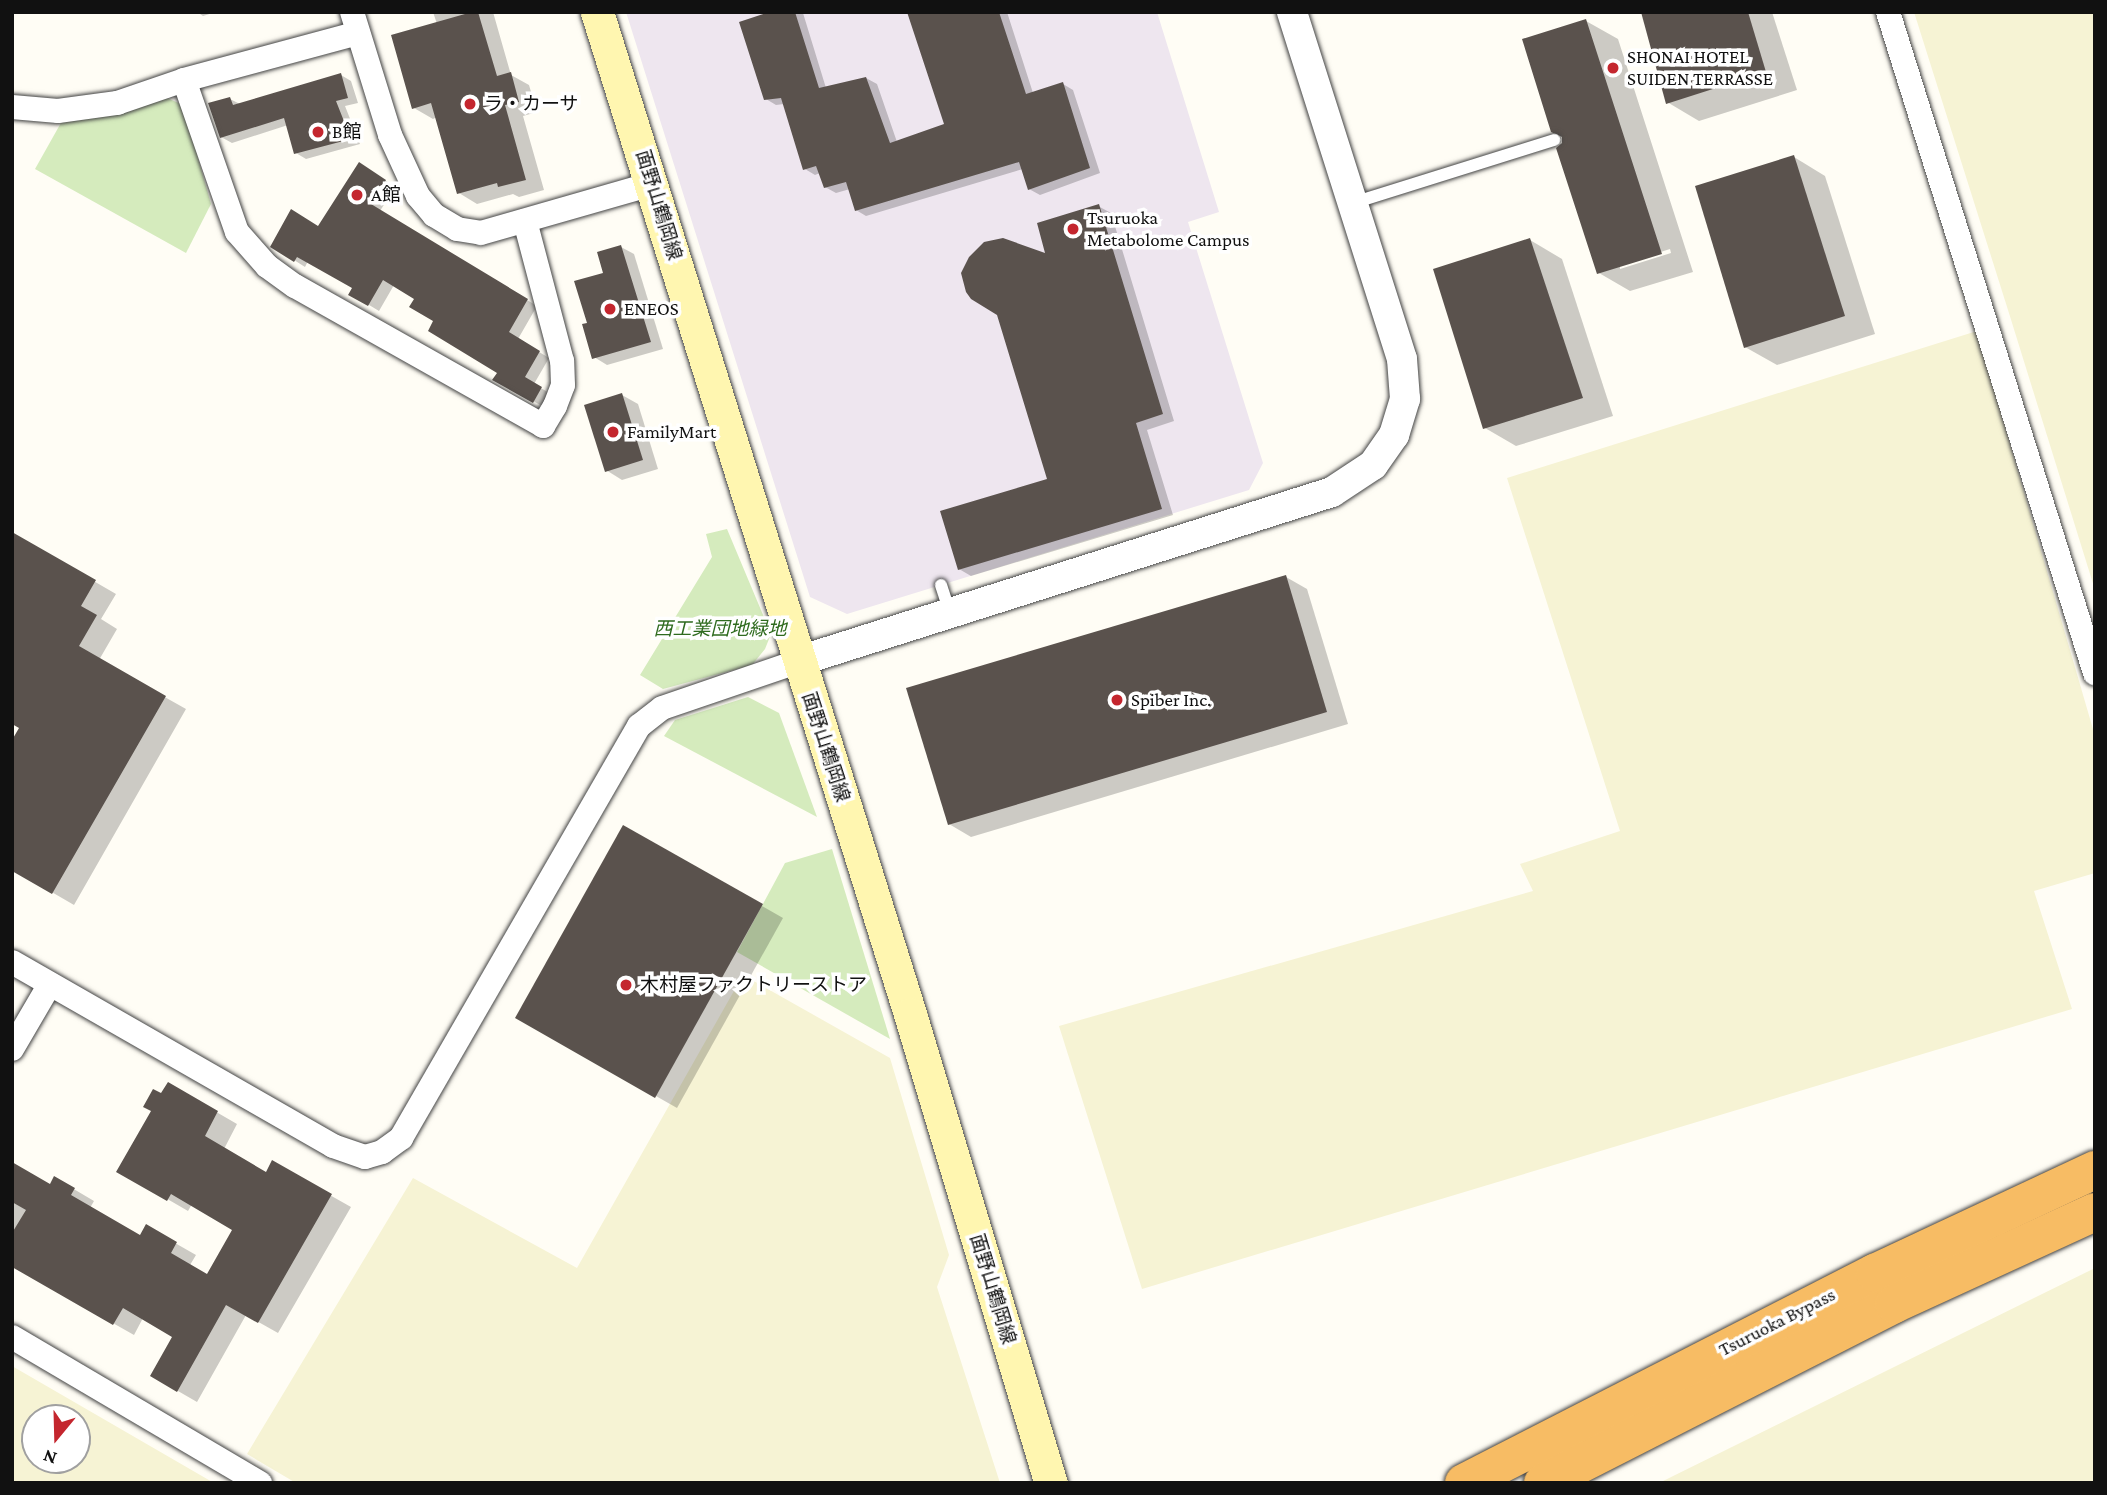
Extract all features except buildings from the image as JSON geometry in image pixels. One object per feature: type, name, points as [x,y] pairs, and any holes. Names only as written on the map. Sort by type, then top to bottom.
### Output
[{"type":"highway","name":"Tsuruoka Bypass","points":[[1464,1483],[1875,1273],[2095,1170]]},
{"type":"highway","name":"Tsuruoka Bypass","points":[[1542,1483],[1895,1304],[2095,1212]]},
{"type":"main road","name":"面野山鶴岡線","points":[[597,12],[910,1014],[1051,1483]]},
{"type":"street","points":[[12,962],[333,1146],[365,1157],[382,1152],[401,1138],[639,726],[662,708],[799,661],[1332,492],[1373,465],[1394,435],[1405,399],[1402,359],[1292,12]]},
{"type":"street","points":[[1888,12],[2090,642],[2095,673]]},
{"type":"street","points":[[12,107],[58,111],[117,103],[355,23],[390,135],[418,195],[434,215],[457,229],[481,233],[652,184]]},
{"type":"street","points":[[184,80],[237,232],[267,266],[307,293],[543,426],[555,406],[562,385],[562,361],[525,221]]},
{"type":"street","points":[[12,1049],[50,984]]},
{"type":"street","points":[[12,1336],[260,1483]]},
{"type":"lane","points":[[1352,204],[1554,140]]},
{"type":"lane","points":[[941,585],[950,614]]},
{"type":"shaded area","points":[[626,12],[1157,12],[1219,212],[1188,222],[1263,463],[1249,490],[847,614],[810,597]]},
{"type":"shaded area","points":[[1914,12],[2095,12],[2095,590],[2008,310]]},
{"type":"shaded area","points":[[1977,331],[2095,736],[2095,873],[2034,891],[2072,1009],[1142,1289],[1059,1026],[1533,891],[1520,864],[1620,831],[1507,478]]},
{"type":"shaded area","points":[[743,975],[890,1058],[949,1255],[937,1287],[1000,1483],[296,1483],[247,1454],[413,1178],[577,1268]]},
{"type":"shaded area","points":[[2095,1268],[2095,1483],[1659,1483]]},
{"type":"shaded area","points":[[12,1366],[78,1404],[21,1404],[21,1474],[91,1474],[91,1412],[214,1483],[12,1483]]},
{"type":"green space","points":[[165,97],[183,105],[211,204],[186,253],[35,169],[62,121]]},
{"type":"green space","name":"西工業団地緑地","points":[[727,529],[771,634],[765,649],[752,665],[663,689],[640,675],[712,557],[706,534]]},
{"type":"green space","points":[[748,697],[779,713],[817,817],[664,736],[675,720]]},
{"type":"green space","points":[[832,849],[890,1039],[737,952],[785,863]]},
{"type":"place","name":"SHONAI HOTEL SUIDEN TERRASSE","points":[[1613,68]]},
{"type":"place","name":"ラ・カーサ","points":[[470,104]]},
{"type":"place","name":"B館","points":[[318,132]]},
{"type":"place","name":"A館","points":[[357,195]]},
{"type":"place","name":"Tsuruoka Metabolome Campus","points":[[1073,229]]},
{"type":"place","name":"ENEOS","points":[[610,309]]},
{"type":"place","name":"FamilyMart","points":[[613,432]]},
{"type":"place","name":"Spiber Inc.","points":[[1117,700]]},
{"type":"place","name":"木村屋ファクトリーストア","points":[[626,985]]}]
